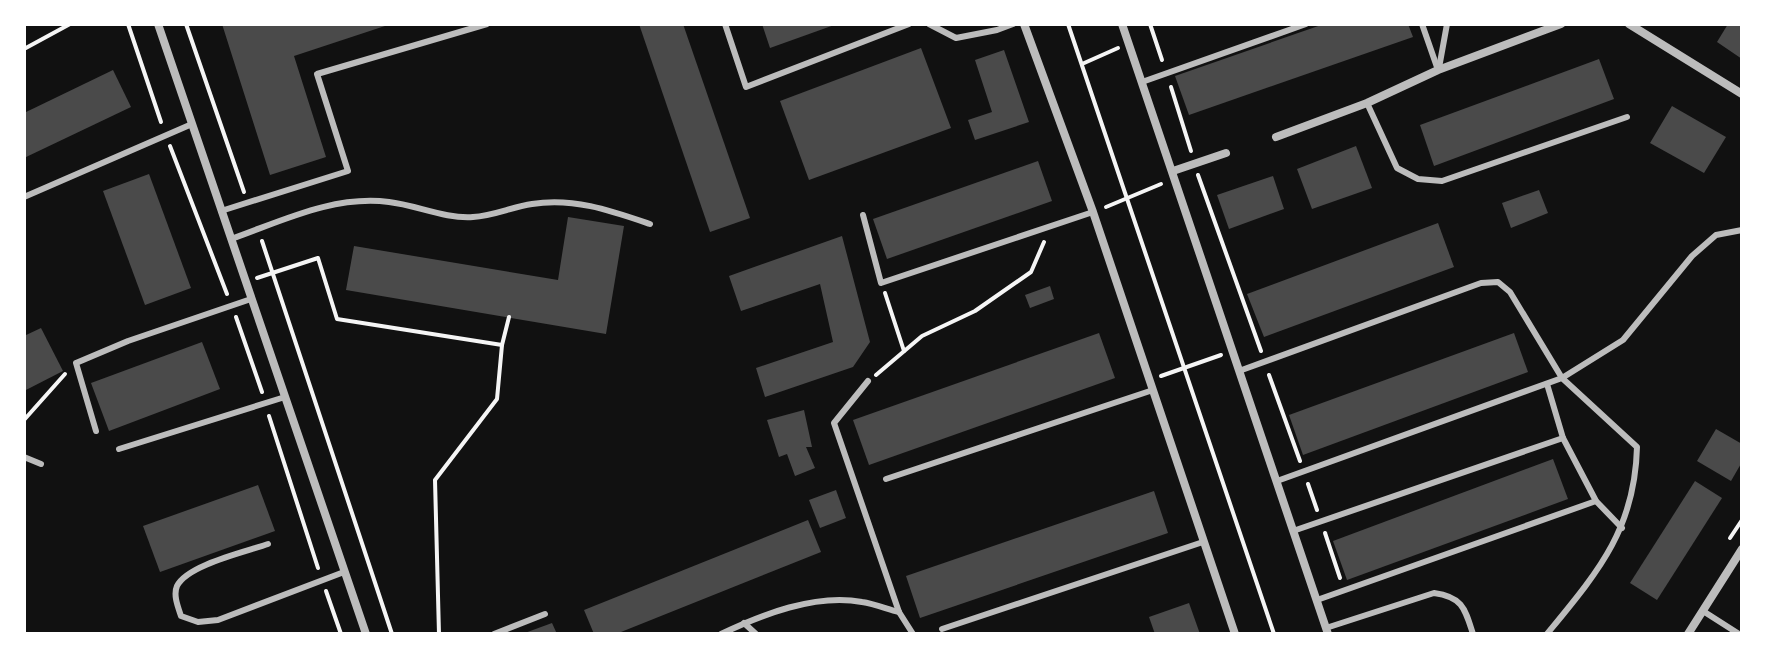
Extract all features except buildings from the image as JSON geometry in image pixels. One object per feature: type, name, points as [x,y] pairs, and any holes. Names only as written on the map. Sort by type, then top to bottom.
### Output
[{"type":"street","points":[[158,24],[366,634]]},
{"type":"street","points":[[1024,24],[1093,212],[1235,634]]},
{"type":"street","points":[[1122,24],[1327,631]]},
{"type":"street","points":[[1276,137],[1367,103],[1438,70],[1561,24]]},
{"type":"street","points":[[1629,24],[1742,94]]},
{"type":"street","points":[[1173,175],[1226,153]]},
{"type":"street","points":[[1688,634],[1742,549]]},
{"type":"lane","points":[[221,211],[348,171],[317,74],[487,24]]},
{"type":"lane","points":[[725,24],[746,87],[909,24]]},
{"type":"lane","points":[[929,24],[956,38],[1013,24]]},
{"type":"lane","points":[[1142,82],[1306,24]]},
{"type":"lane","points":[[1422,24],[1438,70]]},
{"type":"lane","points":[[1438,70],[1447,24]]},
{"type":"lane","points":[[1367,103],[1397,168],[1418,179],[1442,181],[1627,117]]},
{"type":"lane","points":[[24,197],[192,124]]},
{"type":"lane","points":[[231,239],[306,211],[364,200],[392,202],[470,217],[532,204],[569,201],[650,224]]},
{"type":"lane","points":[[863,215],[881,283],[1093,212]]},
{"type":"lane","points":[[1277,481],[1562,378],[1623,340],[1692,256],[1716,235],[1742,230]]},
{"type":"lane","points":[[1239,371],[1481,283],[1498,282],[1510,292],[1562,378],[1637,447],[1636,474],[1622,528],[1589,583],[1547,634]]},
{"type":"lane","points":[[96,431],[76,363],[128,341],[251,299]]},
{"type":"lane","points":[[868,381],[834,423],[899,612],[913,634]]},
{"type":"lane","points":[[1547,384],[1563,438],[1596,501],[1622,528]]},
{"type":"lane","points":[[886,479],[1151,385]]},
{"type":"lane","points":[[119,449],[285,397]]},
{"type":"lane","points":[[1293,531],[1563,438]]},
{"type":"lane","points":[[24,457],[41,464]]},
{"type":"lane","points":[[1317,600],[1596,501]]},
{"type":"lane","points":[[942,629],[1203,542]]},
{"type":"lane","points":[[268,544],[188,572],[176,587],[181,616],[198,622],[218,620],[344,572]]},
{"type":"lane","points":[[1327,631],[1434,593],[1449,595],[1464,608],[1473,634]]},
{"type":"lane","points":[[721,634],[744,623],[815,602],[860,601],[899,612]]},
{"type":"lane","points":[[1703,611],[1739,634]]},
{"type":"lane","points":[[494,634],[545,614]]},
{"type":"lane","points":[[744,623],[756,634]]},
{"type":"path","points":[[24,49],[70,24]]},
{"type":"path","points":[[128,24],[166,135],[231,305],[341,634]]},
{"type":"path","points":[[186,24],[248,202]]},
{"type":"path","points":[[1068,24],[1274,634]]},
{"type":"path","points":[[1150,24],[1196,168],[1345,592]]},
{"type":"path","points":[[1093,212],[1173,175],[1196,168]]},
{"type":"path","points":[[868,381],[922,336],[975,311],[1031,272],[1050,227]]},
{"type":"path","points":[[258,230],[392,634]]},
{"type":"path","points":[[225,289],[318,258],[337,319],[502,345]]},
{"type":"path","points":[[881,283],[904,351]]},
{"type":"path","points":[[439,634],[435,480],[497,399],[502,345],[509,317]]},
{"type":"path","points":[[1151,385],[1186,368],[1257,342]]},
{"type":"path","points":[[24,420],[76,363]]}]
